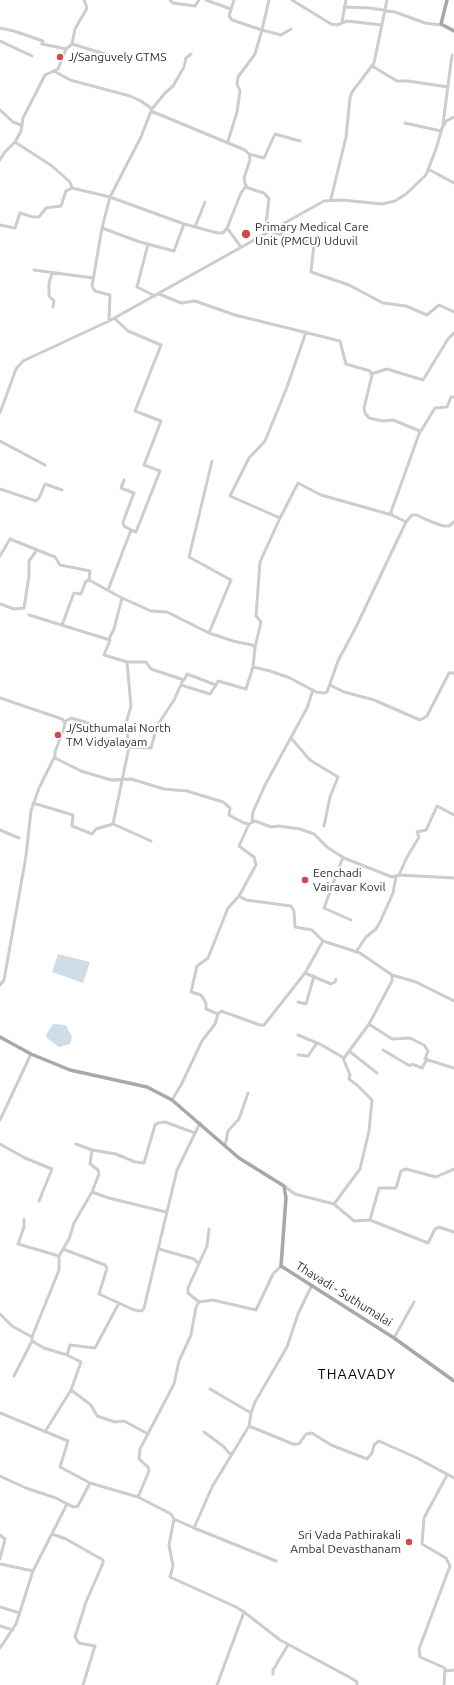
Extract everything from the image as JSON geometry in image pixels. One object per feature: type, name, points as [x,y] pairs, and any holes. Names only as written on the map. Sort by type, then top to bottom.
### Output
[{"type":"main road","points":[[447,0],[441,25],[454,31]]},
{"type":"main road","points":[[0,1037],[31,1054],[70,1070],[146,1087],[172,1100],[239,1158],[284,1186]]},
{"type":"main road","name":"Thavadi - Suthumalai","points":[[284,1186],[286,1198],[281,1266],[394,1338],[454,1381]]},
{"type":"street","points":[[0,160],[7,149],[15,142],[21,131],[21,125],[45,75],[58,69],[66,49],[72,44],[75,29],[87,8],[84,0]]},
{"type":"street","points":[[170,0],[173,3],[195,6],[199,0]]},
{"type":"street","points":[[206,0],[231,9]]},
{"type":"street","points":[[234,0],[230,16],[232,20],[262,30],[281,34],[291,29]]},
{"type":"street","points":[[228,141],[237,112],[240,91],[237,84],[238,77],[255,54],[269,0]]},
{"type":"street","points":[[292,0],[331,24],[337,25],[342,22],[382,25]]},
{"type":"street","points":[[342,22],[346,0]]},
{"type":"street","points":[[331,199],[346,137],[350,98],[352,92],[372,66],[377,54],[387,0]]},
{"type":"street","points":[[344,7],[385,10],[425,23],[441,25]]},
{"type":"street","points":[[0,28],[43,41],[42,44],[66,49]]},
{"type":"street","points":[[0,41],[32,56]]},
{"type":"street","points":[[72,44],[116,57]]},
{"type":"street","points":[[109,321],[110,294],[95,291],[92,286],[102,228],[110,197],[141,137],[152,110],[165,93],[173,86],[184,67],[186,58],[191,54]]},
{"type":"street","points":[[442,129],[452,55]]},
{"type":"street","points":[[372,66],[397,81],[408,81],[448,87]]},
{"type":"street","points":[[54,71],[70,80],[130,96],[152,110],[228,141],[250,154],[264,158],[275,134],[300,141]]},
{"type":"street","points":[[0,110],[13,122],[21,125]]},
{"type":"street","points":[[0,413],[16,369],[23,361],[109,321],[267,232],[331,199],[382,204],[395,201],[406,194],[426,175],[442,129],[446,121],[454,117]]},
{"type":"street","points":[[405,123],[442,129]]},
{"type":"street","points":[[15,142],[52,166],[70,182],[72,188]]},
{"type":"street","points":[[250,154],[250,160],[244,178],[248,188],[264,193],[269,198],[267,232]]},
{"type":"street","points":[[428,170],[454,183]]},
{"type":"street","points":[[0,225],[15,228],[20,213],[33,218],[39,217],[46,208],[61,206],[66,191],[72,188],[110,197],[184,224],[223,233],[241,193],[246,186]]},
{"type":"street","points":[[195,227],[205,202]]},
{"type":"street","points":[[102,228],[148,244],[174,251],[184,224]]},
{"type":"street","points":[[226,228],[241,247]]},
{"type":"street","points":[[267,232],[314,244],[310,272],[349,285],[383,303],[406,306],[426,315],[439,305],[454,312]]},
{"type":"street","points":[[148,244],[137,287],[181,303],[196,301],[235,315],[340,341],[343,347],[343,359],[346,364],[370,371],[371,384],[364,408],[365,413],[369,418],[376,421],[393,420],[420,431]]},
{"type":"street","points":[[34,270],[93,278]]},
{"type":"street","points":[[52,273],[49,283],[49,296],[54,301],[53,307]]},
{"type":"street","points":[[114,318],[128,331],[161,345],[135,411],[161,421],[144,465],[160,471],[136,532],[124,526],[123,522],[134,493],[122,489],[124,480]]},
{"type":"street","points":[[280,518],[230,496],[249,458],[266,440],[287,387],[306,332]]},
{"type":"street","points":[[371,374],[387,369],[423,380],[454,333]]},
{"type":"street","points":[[392,515],[391,512],[420,431],[435,408],[447,407],[452,397],[454,397]]},
{"type":"street","points":[[0,441],[45,465]]},
{"type":"street","points":[[209,633],[231,580],[189,557],[212,461]]},
{"type":"street","points":[[181,685],[210,694],[218,682],[246,689],[253,668],[255,647],[261,622],[256,616],[260,562],[298,483],[321,494],[392,515],[406,522]]},
{"type":"street","points":[[0,489],[36,501],[39,498],[45,484],[62,490]]},
{"type":"street","points":[[253,668],[277,673],[313,690],[327,692],[338,661],[357,625],[406,522],[412,515],[417,514],[427,520],[443,526],[448,526],[454,522]]},
{"type":"street","points":[[108,590],[131,530]]},
{"type":"street","points":[[0,556],[10,539],[55,557],[60,565],[90,571]]},
{"type":"street","points":[[0,604],[14,609],[24,608],[29,576],[29,561],[37,550]]},
{"type":"street","points":[[62,625],[74,593],[81,594],[86,581],[89,580],[91,566]]},
{"type":"street","points":[[89,580],[122,598],[151,611],[167,612],[209,633],[255,647]]},
{"type":"street","points":[[122,598],[114,629],[108,639],[104,655],[127,662],[146,662],[150,669],[183,680]]},
{"type":"street","points":[[28,615],[108,639]]},
{"type":"street","points":[[113,824],[129,747],[126,723],[131,706],[127,662]]},
{"type":"street","points":[[330,685],[344,692],[374,700],[420,720],[427,716],[449,673],[454,673]]},
{"type":"street","points":[[129,747],[151,748],[157,726],[174,700],[186,674],[216,685]]},
{"type":"street","points":[[313,690],[307,708],[265,785],[253,812],[252,821],[248,824],[240,846],[254,857],[256,865],[239,896],[228,908],[208,958],[197,966],[191,992],[201,995],[206,1003],[206,1010],[218,1014],[221,1011],[260,1025],[264,1025],[305,973],[323,941]]},
{"type":"street","points":[[0,698],[57,716],[64,722],[64,728],[54,758],[33,803],[26,856],[4,980],[0,985]]},
{"type":"street","points":[[64,722],[71,718],[109,729],[110,726],[127,731]]},
{"type":"street","points":[[291,738],[310,760],[338,777],[330,797],[324,826]]},
{"type":"street","points":[[54,758],[81,771],[104,779],[137,780],[164,789],[187,791],[223,802],[230,808],[229,814],[248,824]]},
{"type":"street","points":[[33,803],[74,815],[72,826],[92,834],[96,829],[113,824],[151,841]]},
{"type":"street","points":[[356,952],[366,937],[376,929],[381,920],[393,893],[398,876],[419,837],[416,832],[426,830],[437,806],[454,815]]},
{"type":"street","points":[[252,821],[271,827],[279,826],[300,829],[314,834],[327,847],[343,858],[392,877],[454,878]]},
{"type":"street","points":[[0,830],[19,838]]},
{"type":"street","points":[[343,858],[324,908],[351,920]]},
{"type":"street","points":[[239,896],[246,900],[291,906],[294,911],[295,927],[312,930],[323,941],[356,952],[392,975],[416,982],[454,1000]]},
{"type":"street","points":[[305,973],[331,984],[335,982],[336,979]]},
{"type":"street","points":[[343,1058],[369,1024],[392,981],[392,975]]},
{"type":"street","points":[[298,1002],[306,1004],[314,976]]},
{"type":"street","points":[[172,1100],[181,1085],[202,1041],[215,1024],[218,1014]]},
{"type":"street","points":[[369,1024],[392,1039],[410,1038],[424,1046],[428,1051],[425,1059],[427,1060],[422,1068],[412,1064],[410,1066],[383,1050]]},
{"type":"street","points":[[298,1035],[320,1044],[343,1058],[350,1075],[349,1080],[372,1100],[370,1131],[360,1169],[334,1204]]},
{"type":"street","points":[[298,1055],[308,1056],[317,1043]]},
{"type":"street","points":[[349,1051],[377,1073]]},
{"type":"street","points":[[0,1120],[31,1054]]},
{"type":"street","points":[[427,1060],[454,1068]]},
{"type":"street","points":[[225,1146],[228,1131],[239,1119],[248,1093]]},
{"type":"street","points":[[76,1144],[92,1150],[116,1154],[134,1162],[144,1163],[155,1125],[158,1123],[165,1122],[195,1133]]},
{"type":"street","points":[[62,1249],[105,1265],[107,1268],[100,1294],[134,1310],[142,1311],[159,1249],[166,1212],[177,1170],[200,1123]]},
{"type":"street","points":[[0,1144],[25,1158],[52,1169],[39,1202]]},
{"type":"street","points":[[14,1376],[32,1341],[32,1337],[59,1270],[59,1256],[62,1249],[70,1239],[74,1223],[92,1192],[99,1174],[98,1170],[90,1164],[92,1150]]},
{"type":"street","points":[[370,1220],[379,1188],[396,1188],[401,1171],[406,1169],[436,1177],[454,1169]]},
{"type":"street","points":[[284,1186],[295,1194],[334,1204],[354,1220],[370,1220],[428,1243],[435,1229],[439,1227],[454,1232]]},
{"type":"street","points":[[92,1192],[109,1198],[166,1212]]},
{"type":"street","points":[[24,1219],[24,1227],[18,1244],[59,1256]]},
{"type":"street","points":[[199,1302],[188,1293],[188,1290],[207,1246],[210,1229]]},
{"type":"street","points":[[159,1249],[189,1257],[199,1264]]},
{"type":"street","points":[[138,1497],[149,1471],[148,1467],[140,1461],[138,1456],[140,1449],[174,1384],[179,1361],[191,1335],[196,1307],[199,1302],[207,1300],[221,1301],[256,1310],[273,1274],[281,1266]]},
{"type":"street","points":[[194,1528],[204,1503],[249,1426],[251,1413],[261,1391],[270,1375],[276,1368],[287,1347],[298,1314],[312,1285]]},
{"type":"street","points":[[394,1338],[414,1302]]},
{"type":"street","points":[[67,1355],[70,1345],[95,1348],[119,1303]]},
{"type":"street","points":[[0,1314],[12,1326],[32,1337]]},
{"type":"street","points":[[32,1341],[44,1348],[67,1355],[80,1361],[81,1364],[71,1390],[46,1432]]},
{"type":"street","points":[[210,1389],[251,1413]]},
{"type":"street","points":[[71,1390],[91,1405],[97,1416],[116,1422],[124,1421],[148,1434]]},
{"type":"street","points":[[0,1413],[68,1442],[60,1468],[90,1483],[138,1497],[171,1514],[174,1519],[276,1560]]},
{"type":"street","points":[[249,1426],[293,1444],[299,1444],[306,1434],[312,1433],[331,1445],[367,1459],[372,1453],[374,1445],[379,1441],[417,1458],[454,1478]]},
{"type":"street","points":[[204,1432],[220,1443],[231,1455]]},
{"type":"street","points":[[444,1685],[445,1668],[420,1657],[419,1649],[450,1566],[446,1558],[422,1544],[424,1518],[447,1475]]},
{"type":"street","points":[[0,1476],[26,1488],[56,1498],[74,1507],[78,1506],[90,1483]]},
{"type":"street","points":[[0,1648],[13,1630],[33,1571],[67,1504]]},
{"type":"street","points":[[174,1519],[170,1545],[173,1566],[170,1577],[236,1607],[288,1645],[351,1678],[357,1685]]},
{"type":"street","points":[[52,1534],[66,1539],[103,1560],[104,1563],[86,1602],[75,1637],[79,1643],[96,1646],[84,1685]]},
{"type":"street","points":[[0,1535],[5,1539],[0,1559]]},
{"type":"street","points":[[0,1564],[33,1571]]},
{"type":"street","points":[[0,1607],[20,1613]]},
{"type":"street","points":[[217,1685],[244,1612]]},
{"type":"street","points":[[0,1626],[13,1630]]},
{"type":"street","points":[[273,1674],[273,1670],[288,1645]]},
{"type":"street","points":[[446,1671],[454,1670]]},
{"type":"shaded area","points":[[58,954],[90,962],[83,983],[52,972]]},
{"type":"shaded area","points":[[53,1024],[66,1025],[72,1037],[70,1044],[59,1047],[47,1038],[46,1035]]},
{"type":"place","name":"J/Sanguvely GTMS","points":[[60,57]]},
{"type":"place","name":"Primary Medical Care Unit (PMCU) Uduvil","points":[[246,234]]},
{"type":"place","name":"J/Suthumalai North TM Vidyalayam","points":[[58,735]]},
{"type":"place","name":"Eenchadi Vairavar Kovil","points":[[305,880]]},
{"type":"place","name":"Sri Vada Pathirakali Ambal Devasthanam","points":[[409,1542]]},
{"type":"district","name":"THAAVADY","points":[[357,1374]]}]
